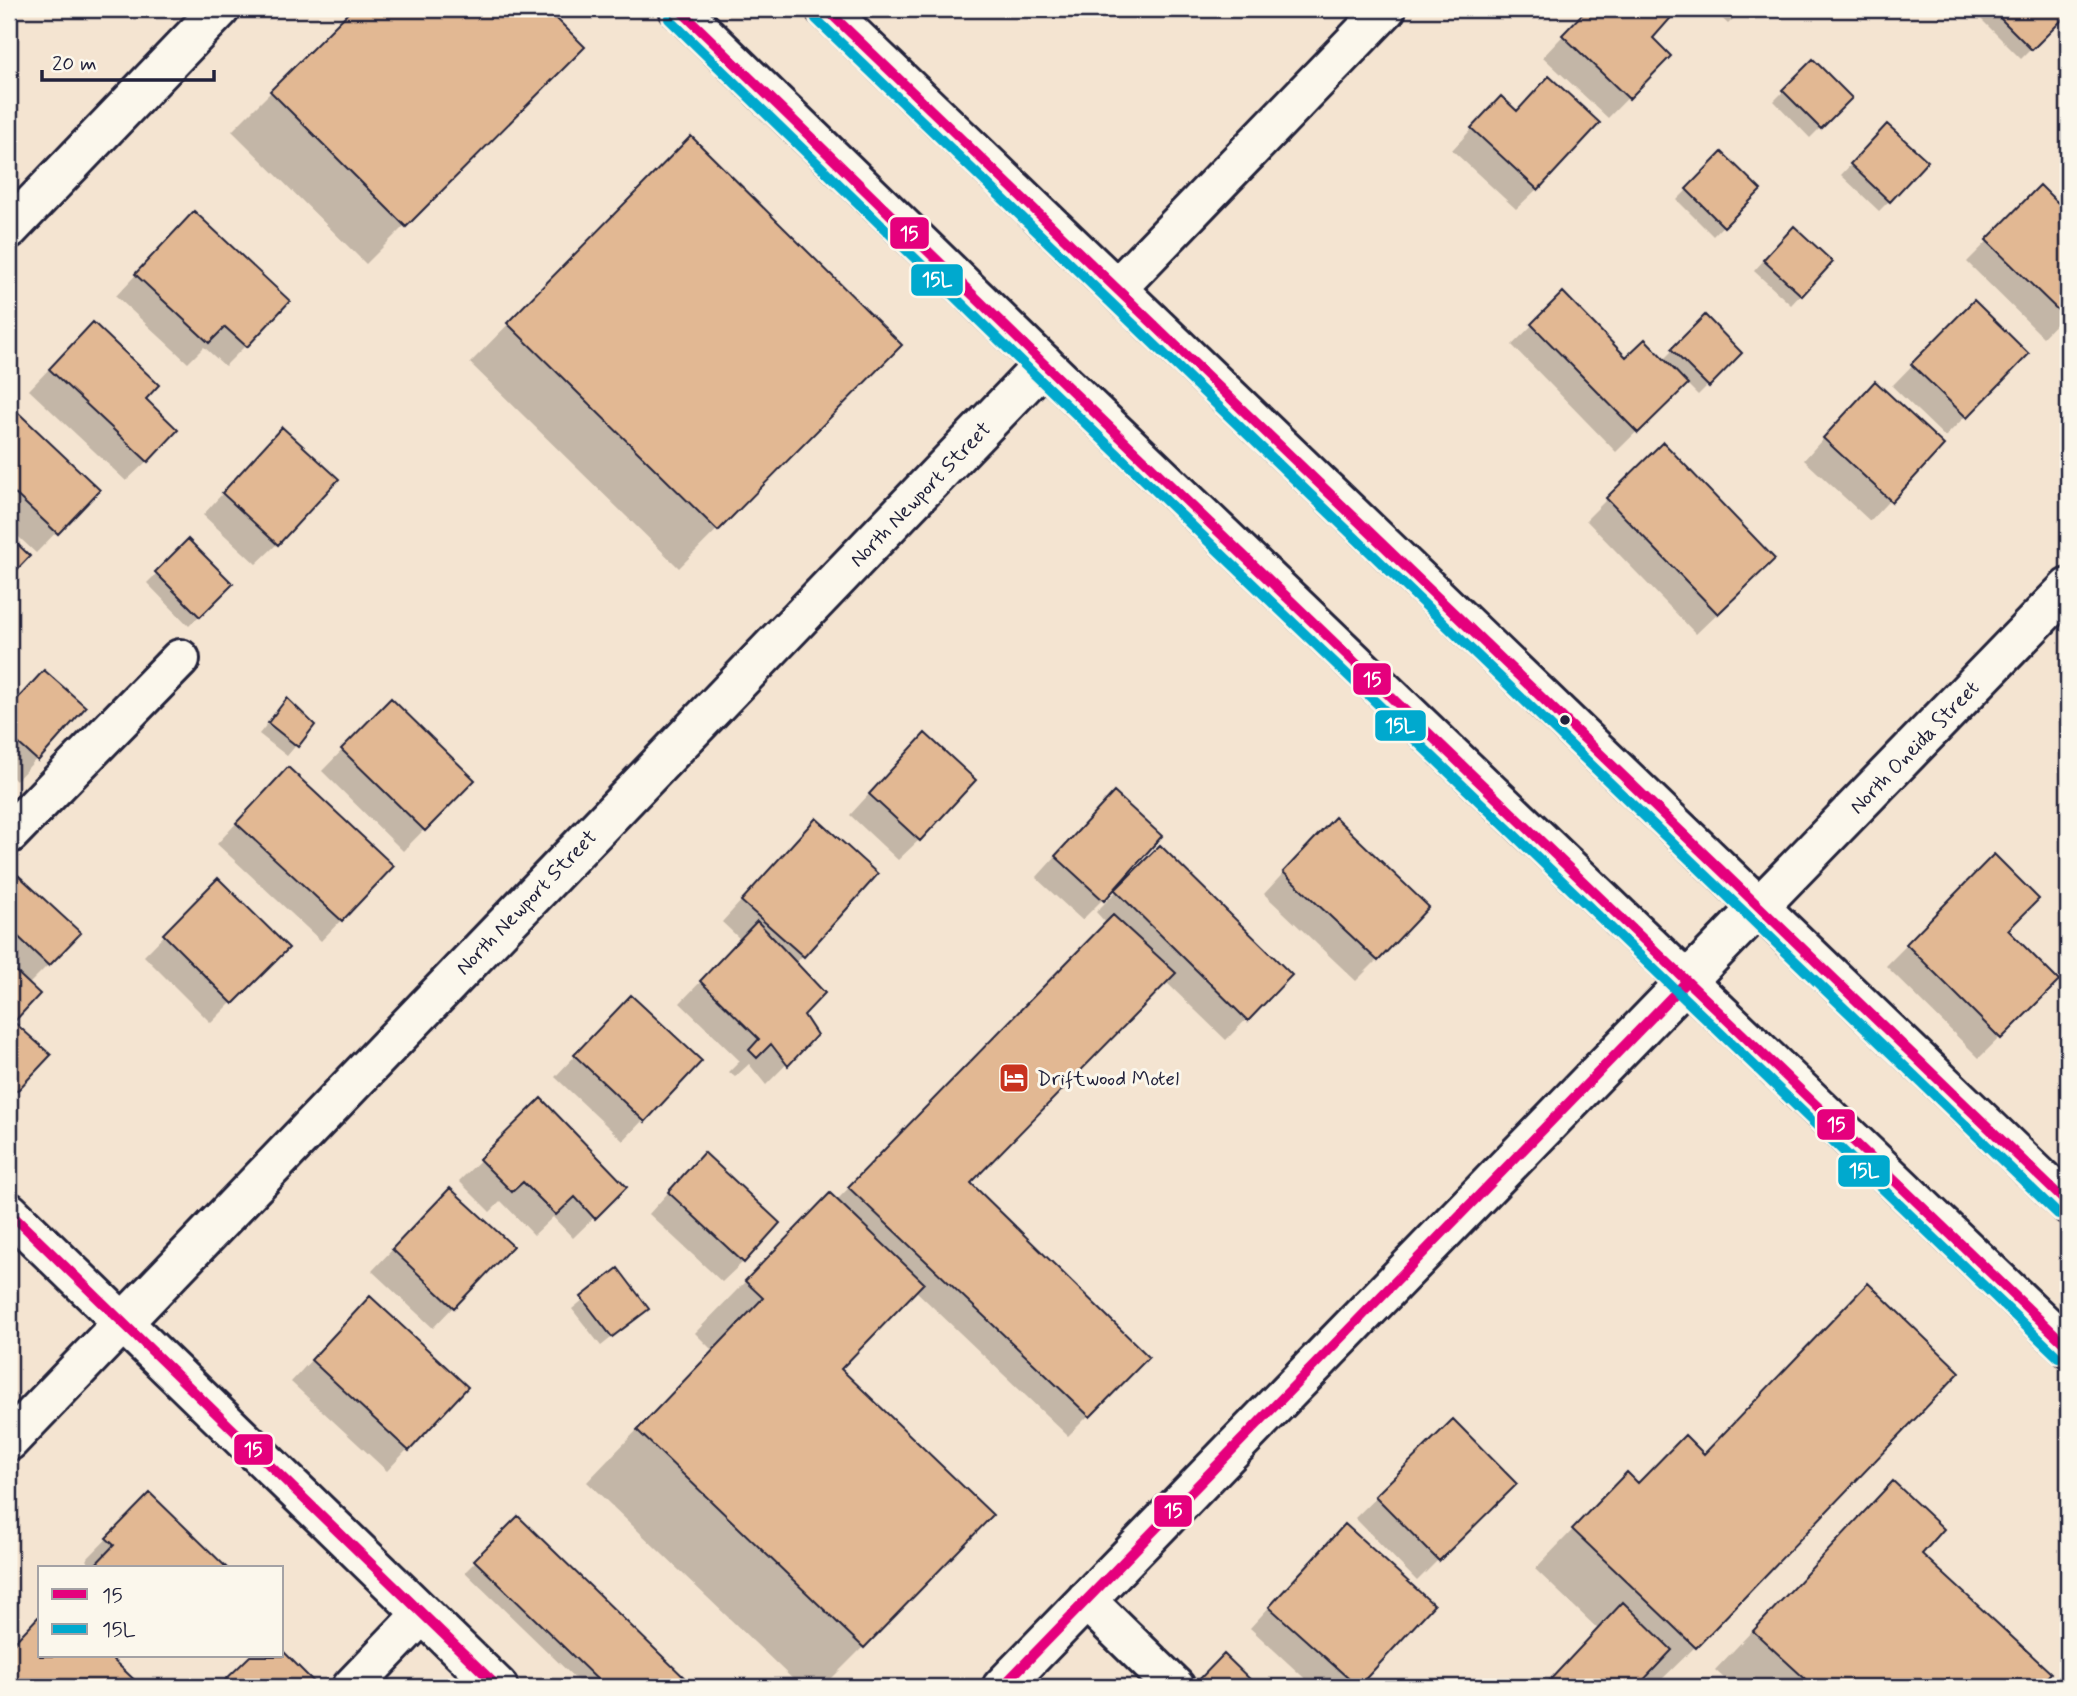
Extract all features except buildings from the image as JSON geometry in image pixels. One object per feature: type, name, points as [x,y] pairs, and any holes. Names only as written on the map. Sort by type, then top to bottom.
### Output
[{"type":"main road","points":[[9,229],[220,9]]},
{"type":"main road","points":[[679,9],[1044,364],[2068,1347]]},
{"type":"main road","points":[[826,9],[2068,1204]]},
{"type":"main road","points":[[1117,288],[1386,9]]},
{"type":"main road","name":"North Newport Street","points":[[9,1441],[1044,364]]},
{"type":"main road","name":"North Oneida Street","points":[[1686,982],[2068,588]]},
{"type":"main road","points":[[9,834],[180,659]]},
{"type":"main road","points":[[1002,1687],[1686,982]]},
{"type":"main road","points":[[9,1212],[498,1687]]},
{"type":"main road","points":[[1086,1601],[1175,1687]]},
{"type":"main road","points":[[352,1687],[422,1614]]},
{"type":"transit line","name":"15","points":[[679,9],[1044,364],[2068,1347]]},
{"type":"transit line","name":"15","points":[[826,9],[2068,1204]]},
{"type":"transit line","name":"15L","points":[[669,19],[1034,374],[2058,1357]]},
{"type":"transit line","name":"15L","points":[[816,19],[2058,1214]]},
{"type":"transit line","name":"15","points":[[1002,1687],[1686,982]]},
{"type":"transit line","name":"15","points":[[9,1212],[498,1687]]},
{"type":"place","name":"Driftwood Motel","points":[[1014,1078]]}]
